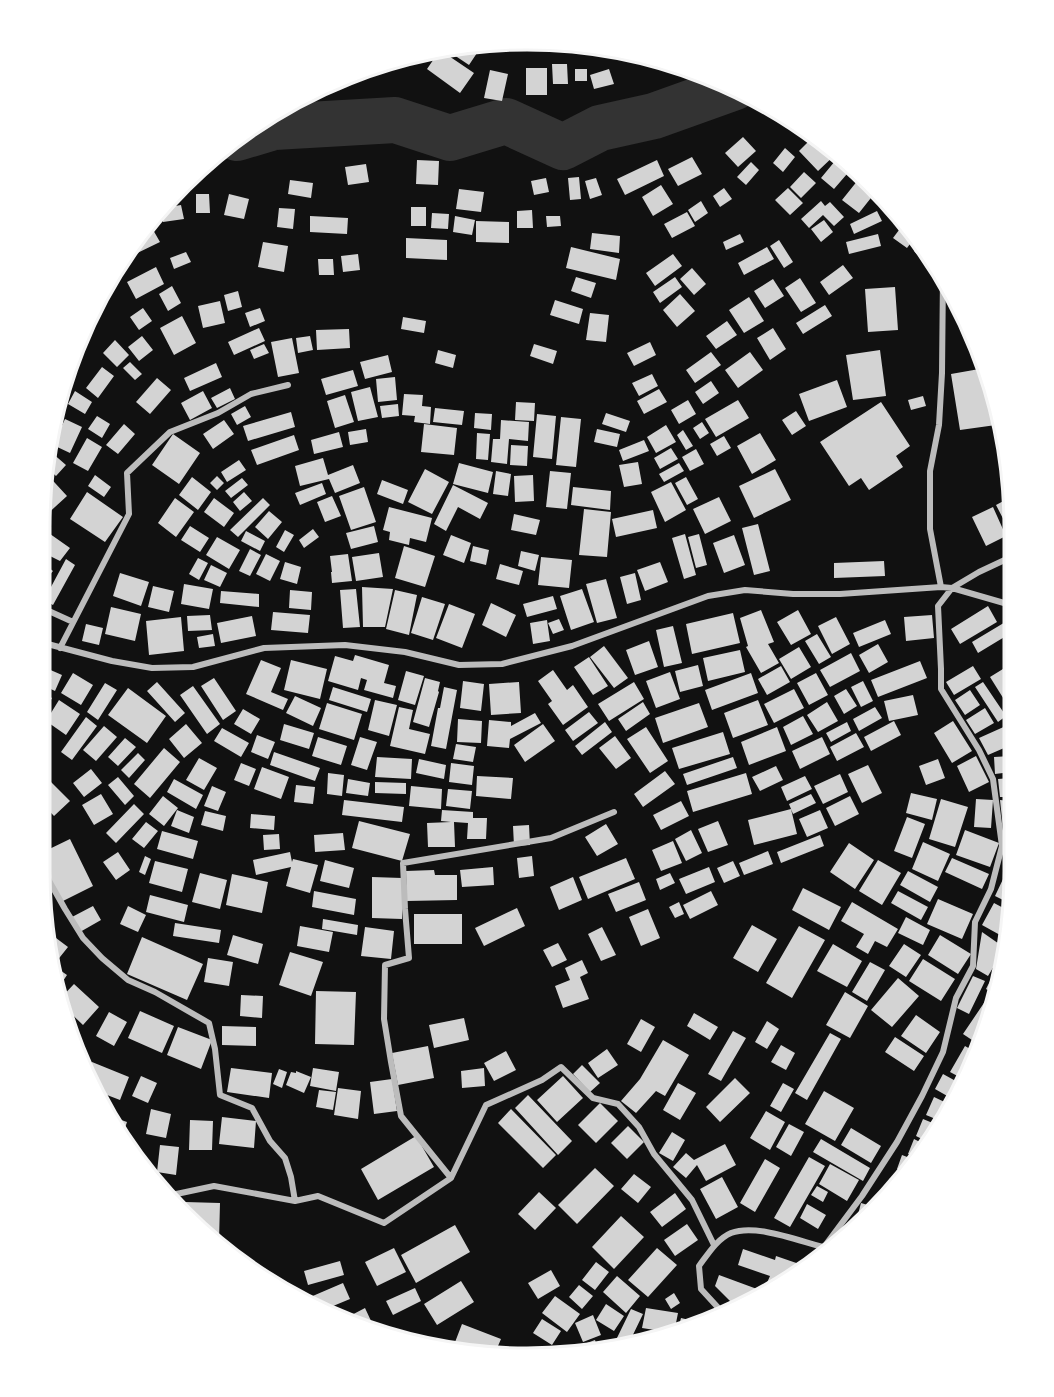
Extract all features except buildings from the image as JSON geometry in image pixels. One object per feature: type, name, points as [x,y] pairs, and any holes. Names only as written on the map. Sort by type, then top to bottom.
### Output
[{"type":"street","points":[[941,587],[930,529],[930,471],[939,425],[943,292]]},
{"type":"street","points":[[60,648],[129,514],[127,474],[170,432],[218,413],[251,394],[288,385]]},
{"type":"street","points":[[837,1233],[897,1142],[922,1096],[943,1052],[956,998],[973,966],[975,922],[992,889],[1002,846],[993,779],[980,750],[941,689],[938,606],[952,588],[1004,560]]},
{"type":"street","points":[[50,645],[112,661],[152,668],[193,668],[264,648],[345,645],[405,652],[459,665],[502,664],[572,646],[708,596],[745,590],[793,594],[840,594],[941,587],[1004,603]]},
{"type":"street","points":[[50,611],[74,622]]},
{"type":"street","points":[[451,1178],[401,1116],[384,1018],[385,965],[409,958],[403,863],[551,838],[614,812]]},
{"type":"street","points":[[50,883],[83,938],[102,958],[128,980],[155,992],[209,1023],[215,1049],[219,1095],[252,1108],[270,1141],[285,1158],[295,1200]]},
{"type":"street","points":[[176,1194],[214,1186],[295,1200],[318,1197],[384,1223],[451,1178],[486,1105],[542,1080],[561,1067],[593,1098],[618,1104],[639,1127],[654,1154],[692,1200],[714,1245]]},
{"type":"street","points":[[718,1307],[702,1288],[699,1266],[714,1245],[730,1233],[750,1229],[821,1246]]},
{"type":"waterway","points":[[261,131],[274,127],[395,120],[450,138],[506,121],[563,147],[600,128],[654,116],[722,92]]}]
